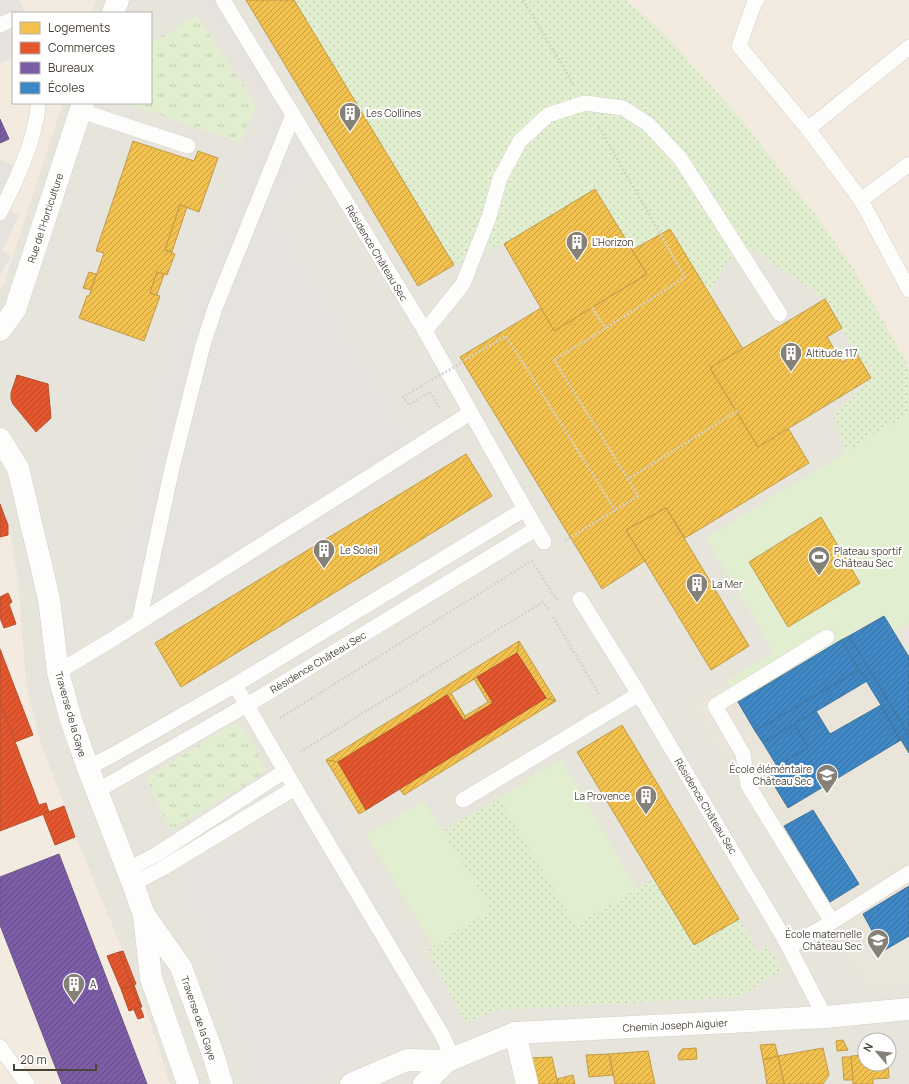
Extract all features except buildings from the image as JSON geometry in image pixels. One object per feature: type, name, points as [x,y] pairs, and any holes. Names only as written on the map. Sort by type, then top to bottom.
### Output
[{"type":"street","points":[[113,12],[118,0]]},
{"type":"street","name":"Rue de l'Horticulture","points":[[0,330],[15,310],[82,107]]},
{"type":"street","name":"Traverse de la Gaye","points":[[0,439],[18,468],[49,599],[58,672],[88,768],[144,915],[151,978],[188,1084]]},
{"type":"street","name":"Traverse de la Gaye","points":[[144,915],[181,967],[214,1057],[222,1084]]},
{"type":"street","name":"Chemin Joseph Aiguier","points":[[351,1084],[407,1060],[450,1059],[515,1033],[825,1017],[909,1009]]},
{"type":"street","points":[[515,1033],[527,1084]]},
{"type":"street","name":"Chemin Joseph Aiguier","points":[[424,1084],[450,1059]]},
{"type":"lane","name":"Résidence Château Sec","points":[[223,0],[425,332],[544,542]]},
{"type":"lane","points":[[755,0],[738,46],[808,129],[861,200],[909,290]]},
{"type":"lane","points":[[0,25],[12,19]]},
{"type":"lane","points":[[808,129],[909,47]]},
{"type":"lane","points":[[425,332],[463,284],[489,217],[500,178],[520,141],[548,115],[585,103],[623,108],[648,124],[680,158],[780,314]]},
{"type":"lane","points":[[0,213],[30,142],[37,115],[38,104]]},
{"type":"lane","points":[[82,107],[188,146]]},
{"type":"lane","points":[[139,622],[172,468],[203,345],[224,286],[293,115]]},
{"type":"lane","points":[[861,200],[909,164]]},
{"type":"lane","points":[[58,672],[470,413]]},
{"type":"lane","points":[[88,768],[235,685],[525,509]]},
{"type":"lane","name":"Résidence Château Sec","points":[[97,791],[247,705],[536,529]]},
{"type":"lane","name":"Résidence Château Sec","points":[[580,599],[639,694],[789,947],[825,1017]]},
{"type":"lane","points":[[827,637],[715,706],[744,754],[748,785],[832,922]]},
{"type":"lane","points":[[235,685],[441,1033],[450,1059]]},
{"type":"lane","points":[[463,800],[639,694]]},
{"type":"lane","points":[[130,877],[157,854],[285,771]]},
{"type":"lane","points":[[130,877],[162,868],[295,788]]},
{"type":"lane","points":[[789,947],[832,922],[909,873]]},
{"type":"lane","points":[[0,1046],[27,1084]]},
{"type":"path","points":[[570,537],[638,496],[554,360],[685,277],[643,205]]},
{"type":"path","points":[[592,308],[606,328]]},
{"type":"path","points":[[426,395],[409,405],[403,397],[506,336],[615,510]]},
{"type":"path","points":[[628,480],[736,411]]},
{"type":"path","points":[[532,561],[560,606]]},
{"type":"path","points":[[278,720],[524,566]]},
{"type":"path","points":[[298,754],[543,602],[548,609]]},
{"type":"path","points":[[553,617],[610,711]]},
{"type":"shaded area","points":[[0,0],[909,0],[909,1084],[0,1084]]},
{"type":"shaded area","points":[[0,0],[96,0],[92,12],[12,12],[12,104],[63,104],[4,284],[0,290]]},
{"type":"shaded area","points":[[0,0],[19,0],[25,12],[12,12],[12,58],[0,64]]},
{"type":"shaded area","points":[[206,0],[223,0],[294,115],[314,179],[271,208],[375,384],[415,448],[446,429],[462,453],[153,641],[115,591],[165,357],[217,224],[249,135],[256,136],[265,109],[202,6],[207,1]]},
{"type":"shaded area","points":[[626,0],[909,0],[909,367],[854,270],[666,36]]},
{"type":"shaded area","points":[[0,159],[20,168],[3,207],[19,215],[2,251],[11,256],[0,275]]},
{"type":"shaded area","points":[[0,503],[9,525],[18,580],[26,681],[38,735],[76,837],[148,1016],[170,1084],[0,1084]]},
{"type":"shaded area","name":"École éléméntaire Château Sec","points":[[884,616],[895,631],[909,622],[909,986],[866,989],[817,915],[689,705],[725,682],[738,701]]},
{"type":"shaded area","points":[[316,792],[454,1025],[304,1084],[266,1084],[255,1081],[180,874]]},
{"type":"green space","points":[[294,0],[626,0],[666,36],[740,118],[823,225],[854,270],[909,367],[909,413],[846,452],[833,414],[871,378],[825,299],[754,250],[728,261],[709,294],[670,229],[632,250],[595,189],[504,244],[454,265]]},
{"type":"green space","points":[[197,16],[256,105],[240,143],[132,105],[152,104],[153,41]]},
{"type":"green space","name":"Plateau sportif Château Sec","points":[[909,413],[909,622],[895,631],[884,616],[738,702],[725,682],[774,652],[706,538]]},
{"type":"green space","points":[[235,724],[240,728],[253,746],[264,771],[260,776],[170,830],[146,778],[229,726]]},
{"type":"green space","points":[[561,759],[637,889],[575,925],[499,798]]},
{"type":"green space","points":[[499,798],[575,924],[654,879],[694,945],[739,919],[758,953],[768,947],[782,970],[738,997],[499,1010],[466,1023],[427,951],[491,909],[443,831]]},
{"type":"green space","points":[[424,801],[491,909],[433,946],[366,835]]},
{"type":"place","name":"Les Collines","points":[[350,132]]},
{"type":"place","name":"L'Horizon","points":[[577,262]]},
{"type":"place","name":"Altitude 117","points":[[791,372]]},
{"type":"place","name":"Le Soleil","points":[[324,570]]},
{"type":"place","name":"Plateau sportif Château Sec","points":[[819,576]]},
{"type":"place","name":"La Mer","points":[[697,604]]},
{"type":"place","name":"École éléméntaire Château Sec","points":[[827,794]]},
{"type":"place","name":"La Provence","points":[[646,816]]},
{"type":"place","name":"École maternelle Château Sec","points":[[878,960]]},
{"type":"place","name":"A","points":[[74,1004]]}]
